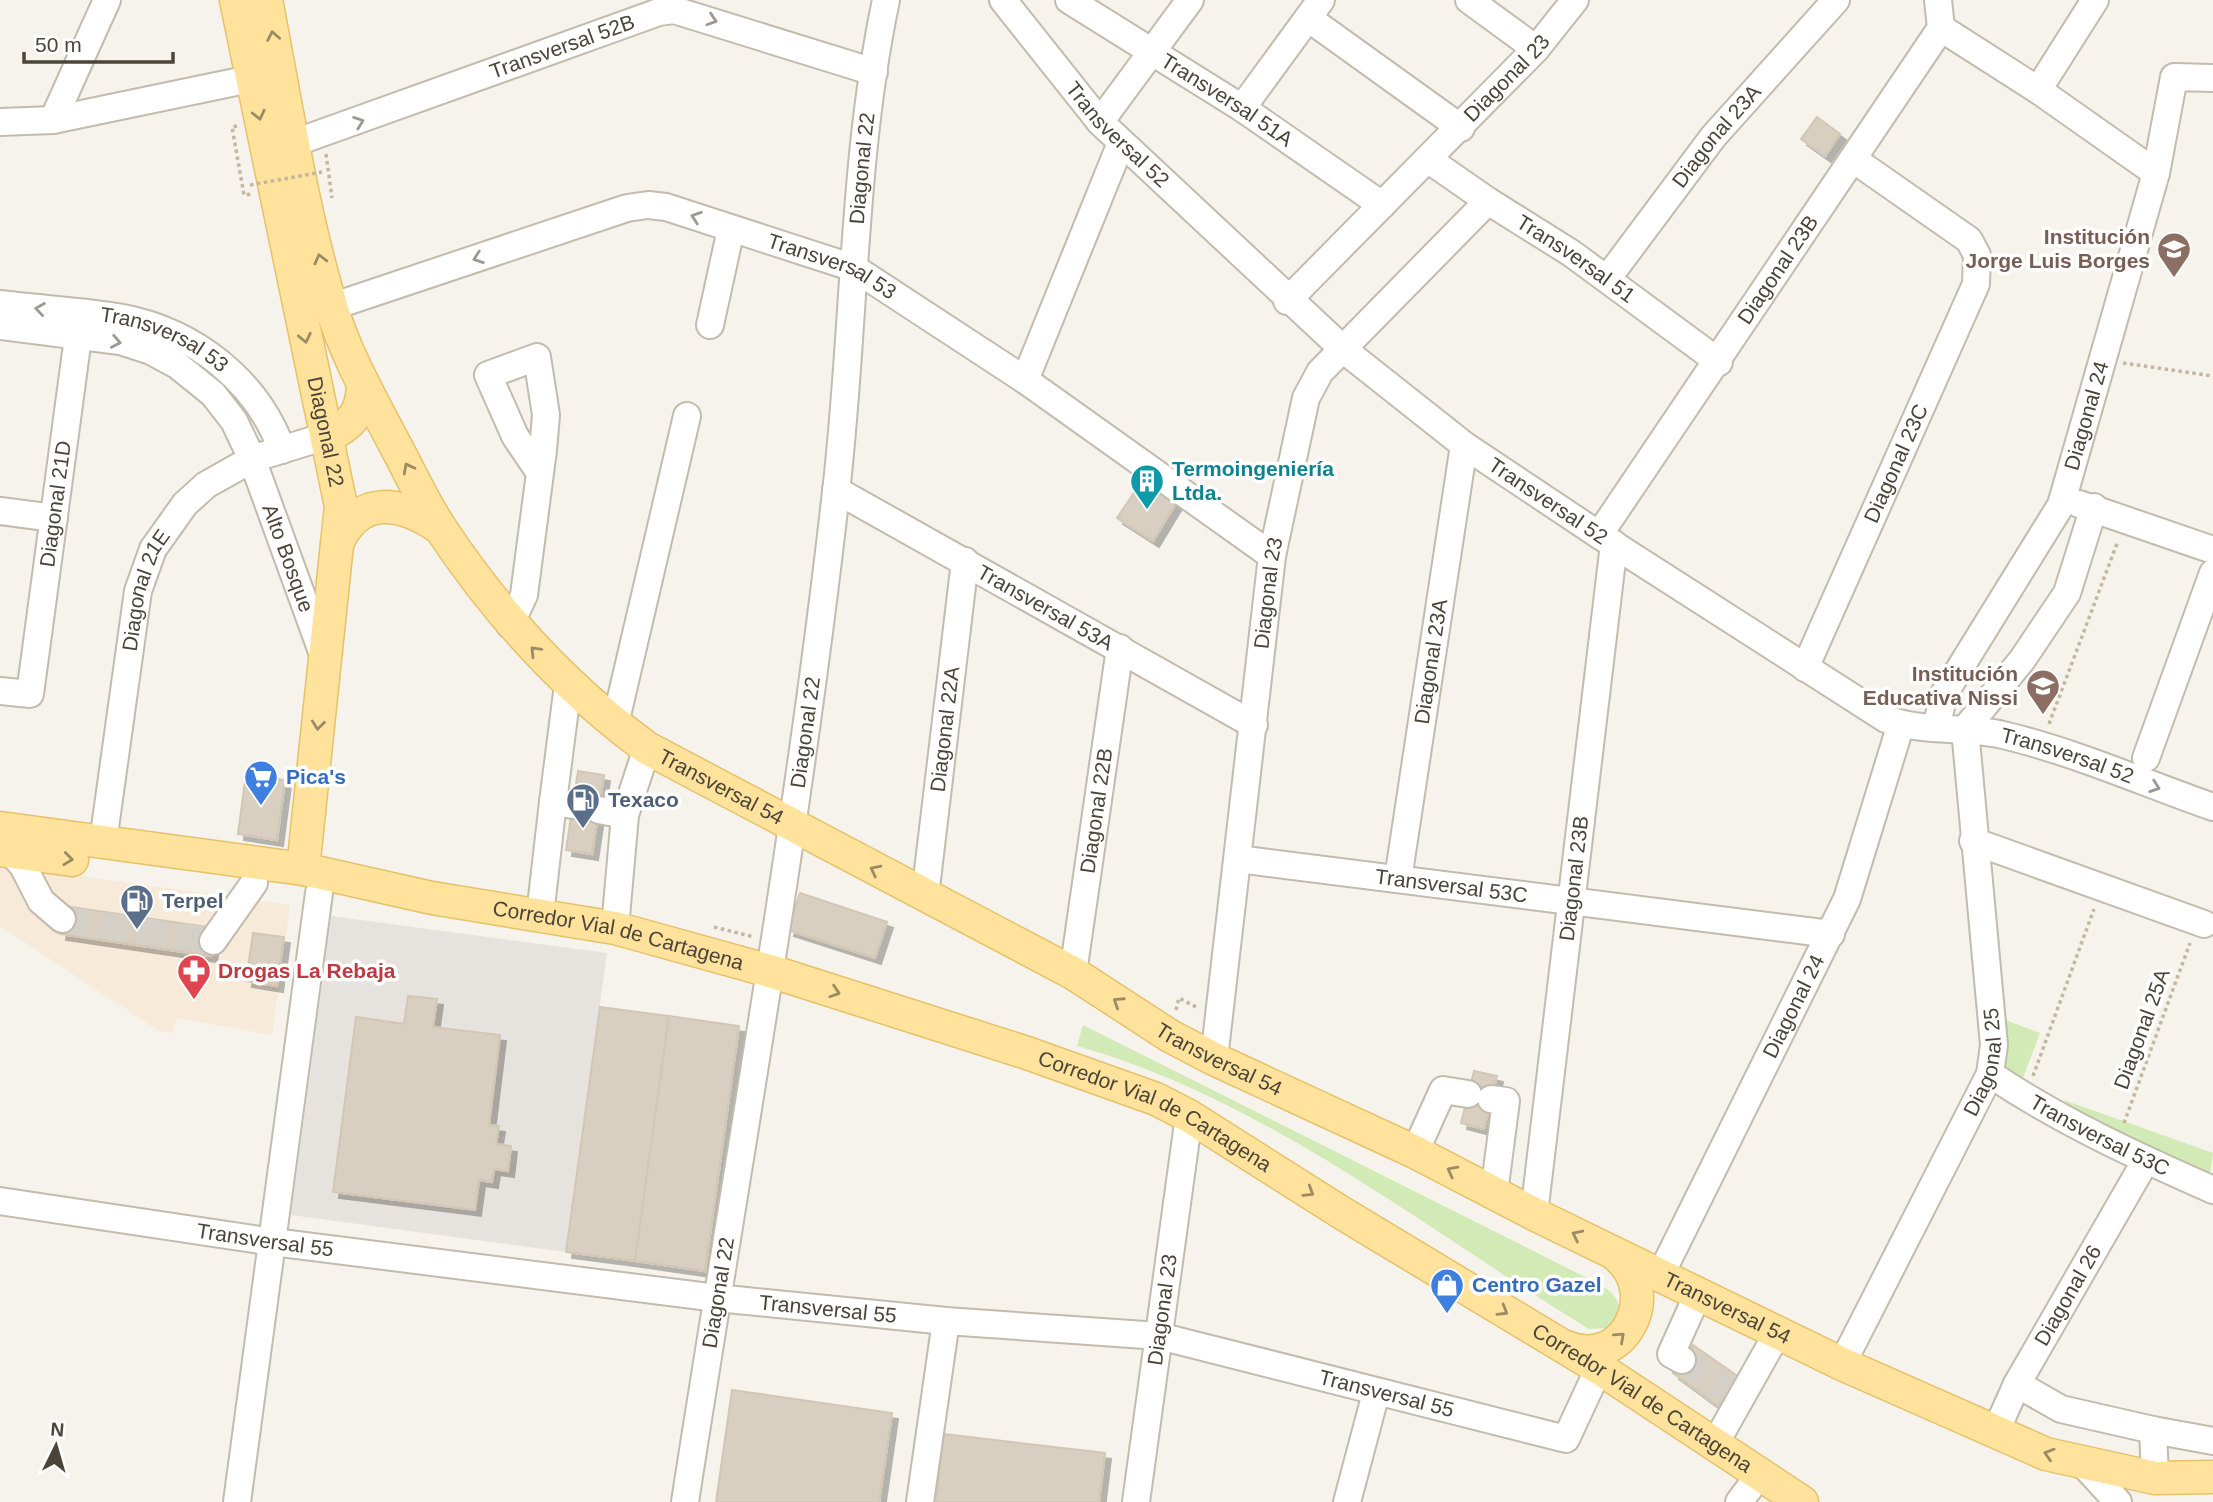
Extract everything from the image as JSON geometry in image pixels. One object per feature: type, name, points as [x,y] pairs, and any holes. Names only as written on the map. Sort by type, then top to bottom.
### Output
[{"type":"main road","name":"Diagonal 22","points":[[236,0],[250,79],[341,506],[324,657],[311,881]]},
{"type":"main road","name":"Diagonal 22","points":[[266,0],[294,143],[331,307],[363,384],[440,528]]},
{"type":"main road","points":[[326,436],[350,423],[358,412],[363,384]]},
{"type":"main road","points":[[336,548],[349,525],[371,509],[389,505],[407,508],[440,528]]},
{"type":"main road","name":"Transversal 54","points":[[440,528],[510,625],[568,685],[647,748],[1073,973],[1170,1036],[1415,1152],[1534,1214],[1842,1364],[1994,1433],[2046,1454],[2155,1478],[2212,1475]]},
{"type":"main road","name":"Corredor Vial de Cartagena","points":[[4,843],[103,842],[311,881],[615,928],[770,971],[1027,1053],[1156,1099],[1189,1116],[1342,1213],[1599,1368],[1802,1502]]},
{"type":"main road","name":"Corredor Vial de Cartagena","points":[[4,843],[254,883],[311,881]]},
{"type":"main road","points":[[1558,1343],[1576,1351],[1590,1352],[1607,1348],[1621,1339],[1631,1326],[1638,1311],[1635,1279],[1626,1264],[1611,1252]]},
{"type":"street","points":[[53,120],[107,0]]},
{"type":"street","name":"Diagonal 22","points":[[685,1502],[792,825],[836,490],[854,268],[874,72],[886,0]]},
{"type":"street","name":"Transversal 52","points":[[1003,0],[1100,122],[1287,301],[1343,350],[1464,445],[1606,540],[1886,719],[1901,724],[1965,729],[2042,746],[2213,807]]},
{"type":"street","name":"Transversal 51A","points":[[1069,0],[1242,108],[1381,205]]},
{"type":"street","points":[[1100,122],[1191,0]]},
{"type":"street","points":[[1469,0],[1536,49]]},
{"type":"street","name":"Diagonal 23","points":[[1287,301],[1461,128],[1536,49],[1575,0]]},
{"type":"street","name":"Diagonal 23A","points":[[1607,279],[1713,137],[1836,0]]},
{"type":"street","points":[[1938,0],[1941,28],[2038,90],[2156,173]]},
{"type":"street","points":[[2038,90],[2095,0]]},
{"type":"street","name":"Transversal 52B","points":[[294,143],[674,5],[874,72]]},
{"type":"street","points":[[1242,108],[1315,9],[1461,128]]},
{"type":"street","name":"Diagonal 23B","points":[[1534,1214],[1572,901],[1606,540],[1719,362],[1941,28]]},
{"type":"street","name":"Diagonal 24","points":[[1936,728],[1944,694],[2061,506],[2156,173],[2174,77],[2213,78]]},
{"type":"street","points":[[0,122],[53,120],[250,79]]},
{"type":"street","points":[[1025,380],[1121,144]]},
{"type":"street","name":"Transversal 51","points":[[1430,159],[1488,201],[1607,279],[1719,362]]},
{"type":"street","name":"Diagonal 23C","points":[[1805,668],[1976,284],[1976,255],[1969,240],[1853,159]]},
{"type":"street","name":"Diagonal 23","points":[[1214,1059],[1272,556],[1306,398],[1320,372],[1488,201]]},
{"type":"street","name":"Transversal 53","points":[[331,307],[627,208],[648,205],[666,207],[854,268],[1025,380],[1272,556]]},
{"type":"street","points":[[710,325],[732,229]]},
{"type":"street","name":"Transversal 53","points":[[0,304],[79,325],[177,365],[213,394],[234,421],[252,459]]},
{"type":"street","name":"Transversal 53","points":[[0,326],[79,325],[122,318],[155,326],[207,353],[236,377],[255,400],[282,450]]},
{"type":"street","name":"Diagonal 21D","points":[[0,691],[30,694],[79,325]]},
{"type":"street","points":[[615,724],[687,416]]},
{"type":"street","name":"Diagonal 21E","points":[[103,842],[138,591],[153,549],[185,504],[206,485],[252,459],[326,436]]},
{"type":"street","name":"Diagonal 23A","points":[[1398,879],[1464,445]]},
{"type":"street","name":"Alto Bosque","points":[[252,459],[324,657]]},
{"type":"street","points":[[510,625],[524,595],[540,473]]},
{"type":"street","name":"Transversal 53A","points":[[836,490],[1254,725]]},
{"type":"street","points":[[2061,506],[2094,507],[2213,550]]},
{"type":"street","points":[[1965,729],[2022,660],[2067,593],[2094,507]]},
{"type":"street","points":[[0,512],[54,517]]},
{"type":"street","name":"Diagonal 22A","points":[[925,896],[965,561]]},
{"type":"street","points":[[2146,758],[2213,573]]},
{"type":"street","name":"Diagonal 22B","points":[[1073,973],[1120,648]]},
{"type":"street","points":[[540,915],[575,806],[568,685]]},
{"type":"street","name":"Diagonal 24","points":[[1660,1276],[1831,934],[1864,852],[1901,724]]},
{"type":"street","name":"Diagonal 25","points":[[1842,1364],[1990,1074],[1994,1045],[1973,841],[1965,729]]},
{"type":"street","points":[[615,928],[625,815],[647,748]]},
{"type":"street","points":[[575,806],[625,815]]},
{"type":"street","points":[[1973,841],[2201,923]]},
{"type":"street","points":[[4,843],[23,866],[41,901],[62,919]]},
{"type":"street","name":"Transversal 53C","points":[[1238,859],[1831,934]]},
{"type":"street","name":"Diagonal 22","points":[[237,1502],[273,1242],[311,881]]},
{"type":"street","points":[[213,941],[254,883]]},
{"type":"street","name":"Transversal 53C","points":[[1990,1074],[2025,1098],[2115,1146],[2213,1190]]},
{"type":"street","points":[[1415,1152],[1443,1090],[1506,1101],[1494,1193]]},
{"type":"street","name":"Diagonal 23","points":[[1136,1502],[1189,1116]]},
{"type":"street","name":"Diagonal 26","points":[[1994,1433],[2017,1384],[2146,1160]]},
{"type":"street","name":"Transversal 55","points":[[0,1201],[273,1242],[717,1298],[946,1321],[1159,1336],[1376,1394],[1566,1439],[1599,1368]]},
{"type":"street","points":[[1682,1360],[1671,1354],[1698,1294]]},
{"type":"street","points":[[920,1502],[946,1321]]},
{"type":"street","points":[[1715,1444],[1734,1395],[1778,1332]]},
{"type":"street","points":[[2017,1384],[2061,1409],[2213,1441]]},
{"type":"street","points":[[1347,1502],[1376,1394]]},
{"type":"street","points":[[2153,1430],[2155,1478]]},
{"type":"street","points":[[2084,1464],[2118,1502]]},
{"type":"street","points":[[1739,1502],[1760,1474]]},
{"type":"path","points":[[250,185],[322,172]]},
{"type":"path","points":[[2104,361],[2213,376]]},
{"type":"path","points":[[2051,716],[2126,519]]},
{"type":"path","points":[[2025,1098],[2102,887]]},
{"type":"path","name":"Diagonal 25A","points":[[2115,1146],[2201,923]]},
{"type":"shaded area","points":[[0,865],[290,905],[272,1035],[177,1018],[173,1033],[159,1031],[0,926]]},
{"type":"shaded area","points":[[331,916],[607,953],[566,1252],[291,1215]]},
{"type":"green space","points":[[2000,1018],[2040,1033],[2021,1083],[2007,1072]]},
{"type":"green space","points":[[1083,1025],[1597,1283],[1613,1294],[1620,1312],[1609,1328],[1589,1329],[1404,1209],[1277,1132],[1212,1098],[1146,1069],[1077,1046]]},
{"type":"green space","points":[[2064,1100],[2213,1153],[2210,1174],[2150,1156],[2112,1139],[2079,1115]]},
{"type":"building","points":[[1817,117],[1840,134],[1825,156],[1801,139]]},
{"type":"building","name":"Termoingeniería Ltda.","points":[[1141,482],[1176,503],[1153,541],[1117,518]]},
{"type":"building","name":"Texaco","points":[[578,771],[604,775],[592,854],[566,850]]},
{"type":"building","name":"Pica's","points":[[246,774],[285,780],[277,840],[238,834]]},
{"type":"building","points":[[800,893],[887,922],[875,958],[788,930]]},
{"type":"building","name":"Terpel","points":[[64,906],[215,928],[211,956],[60,934]]},
{"type":"building","points":[[253,933],[284,937],[277,986],[246,981]]},
{"type":"building","points":[[408,996],[437,999],[433,1027],[500,1035],[489,1125],[499,1126],[496,1144],[511,1146],[508,1171],[494,1169],[492,1182],[479,1180],[475,1210],[333,1192],[356,1017],[404,1024]]},
{"type":"building","points":[[600,1007],[669,1016],[635,1261],[566,1252]]},
{"type":"building","points":[[669,1016],[739,1026],[705,1271],[635,1261]]},
{"type":"building","points":[[1474,1071],[1497,1076],[1484,1129],[1461,1123]]},
{"type":"building","points":[[1693,1345],[1739,1377],[1718,1406],[1673,1373]]},
{"type":"building","points":[[732,1390],[892,1413],[879,1502],[716,1502]]},
{"type":"building","points":[[944,1434],[1105,1453],[1099,1502],[936,1502]]},
{"type":"tunnel","points":[[62,919],[213,941]]},
{"type":"tunnel","points":[[1682,1360],[1728,1391]]},
{"type":"place","name":"Institución Jorge Luis Borges","points":[[2174,279]]},
{"type":"place","name":"Termoingeniería Ltda.","points":[[1147,511]]},
{"type":"place","name":"Institución Educativa Nissi","points":[[2043,716]]},
{"type":"place","name":"Pica's","points":[[261,807]]},
{"type":"place","name":"Texaco","points":[[583,830]]},
{"type":"place","name":"Terpel","points":[[137,931]]},
{"type":"place","name":"Drogas La Rebaja","points":[[194,1001]]},
{"type":"place","name":"Centro Gazel","points":[[1447,1315]]}]
